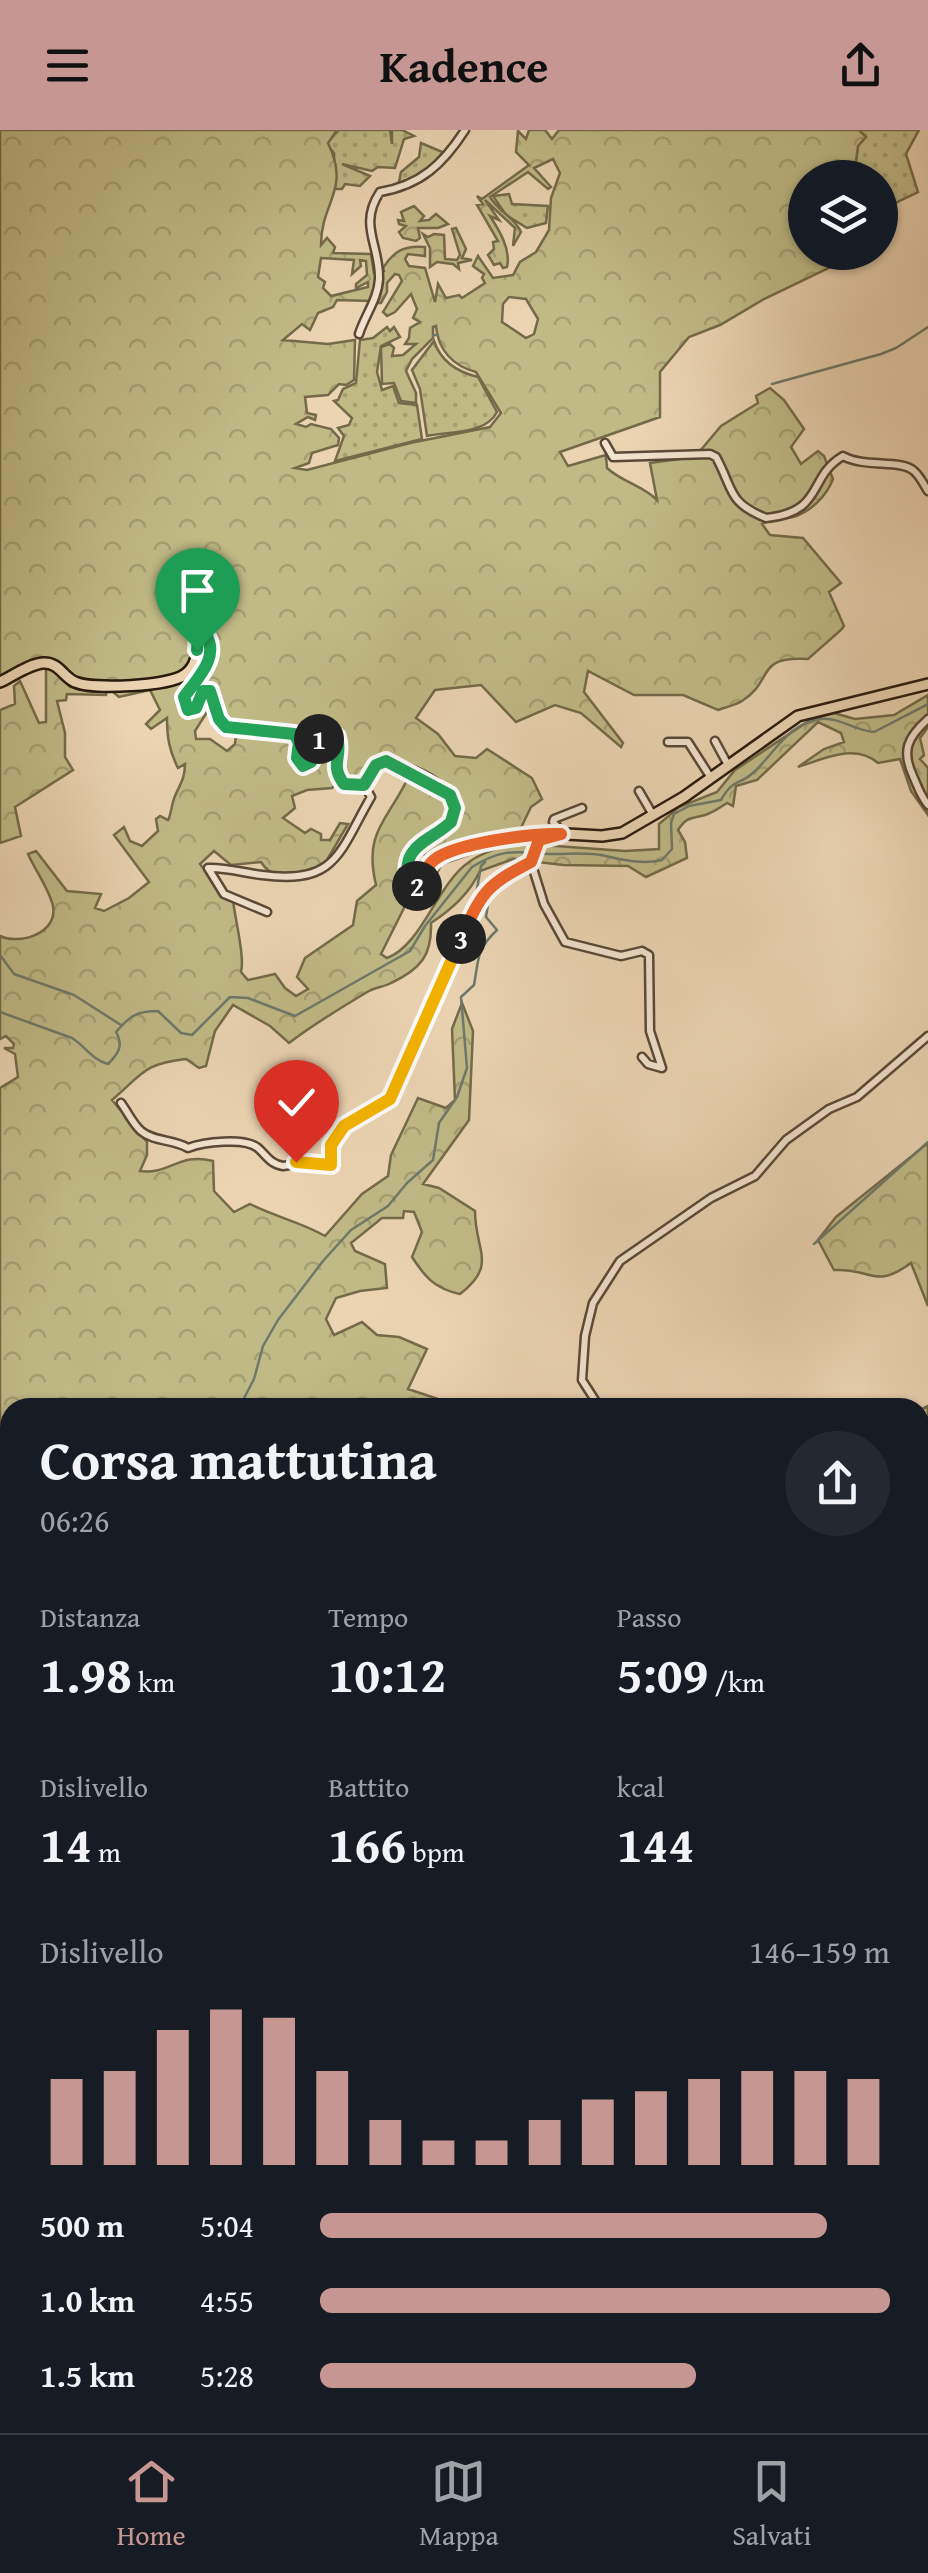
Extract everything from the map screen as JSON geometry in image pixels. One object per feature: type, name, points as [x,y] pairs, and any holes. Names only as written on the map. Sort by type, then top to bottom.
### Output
[{"type":"main road","points":[[0,682],[44,663],[83,684],[170,681],[194,664],[197,640],[206,635],[210,655],[184,697],[185,708],[194,710],[201,693],[210,691],[219,719],[226,727],[294,734],[299,742],[297,758],[303,766],[311,762],[320,736],[326,733],[335,735],[339,743],[335,763],[344,784],[364,785],[376,765],[386,761],[442,789],[452,799],[455,813],[451,822],[414,848],[408,874],[413,886],[422,882],[430,863],[462,848],[562,834],[622,833],[654,816],[798,716],[928,684]]},
{"type":"street","points":[[359,334],[377,292],[379,276],[368,216],[371,205],[380,192],[404,186],[439,166],[465,130]]},
{"type":"street","points":[[605,443],[613,458],[710,454],[716,457],[739,506],[766,518],[800,509],[816,492],[830,465],[843,456],[881,466],[900,464],[917,472],[928,491]]},
{"type":"street","points":[[917,472],[926,466]]},
{"type":"street","points":[[928,719],[910,738],[905,754],[918,792],[928,805]]},
{"type":"street","points":[[715,741],[728,765]]},
{"type":"street","points":[[668,742],[688,742],[711,778]]},
{"type":"street","points":[[267,912],[224,894],[208,868],[286,877],[324,870],[347,842],[372,797],[364,785]]},
{"type":"street","points":[[639,791],[654,816]]},
{"type":"street","points":[[582,808],[554,819],[562,834],[539,840],[532,860],[544,904],[565,942],[621,956],[642,952],[649,955],[650,1031],[663,1066],[657,1069],[642,1057]]},
{"type":"street","points":[[122,1103],[141,1131],[160,1140],[176,1140],[188,1148],[203,1142],[240,1141],[256,1145],[268,1160],[284,1166],[296,1162],[331,1165],[331,1145],[344,1126],[390,1099],[480,897],[508,872],[532,860]]},
{"type":"street","points":[[594,1398],[582,1380],[585,1336],[593,1302],[620,1261],[711,1198],[755,1176],[786,1140],[829,1109],[857,1097],[928,1036]]},
{"type":"green space","points":[[0,130],[337,130],[328,143],[337,173],[321,245],[327,238],[335,247],[333,253],[371,254],[374,273],[380,274],[400,250],[425,247],[425,256],[408,254],[405,259],[409,266],[425,268],[435,302],[438,284],[446,298],[462,298],[485,283],[484,274],[473,266],[478,256],[493,278],[513,275],[520,262],[536,252],[549,230],[551,198],[560,173],[553,159],[534,168],[551,187],[548,189],[528,172],[490,197],[521,232],[513,246],[515,228],[485,200],[499,220],[490,216],[506,247],[507,267],[494,265],[488,255],[494,249],[493,242],[498,241],[477,205],[483,204],[477,196],[482,199],[529,165],[516,152],[518,131],[526,139],[529,130],[545,130],[552,139],[559,130],[859,130],[866,137],[858,146],[856,160],[788,160],[788,270],[825,270],[689,337],[660,372],[660,417],[560,452],[568,466],[606,455],[607,468],[657,500],[650,463],[700,451],[721,426],[758,403],[756,396],[770,388],[784,400],[804,429],[791,447],[801,464],[818,451],[833,479],[822,497],[806,511],[762,524],[770,535],[803,538],[841,583],[829,592],[844,626],[808,659],[772,665],[752,693],[718,710],[683,695],[634,695],[588,671],[584,692],[623,743],[621,747],[581,713],[555,705],[516,722],[481,685],[435,690],[416,718],[438,734],[455,756],[476,758],[487,749],[532,778],[542,799],[531,807],[517,836],[432,856],[417,853],[451,828],[458,811],[447,790],[381,755],[371,762],[358,783],[349,784],[339,776],[340,745],[327,730],[317,734],[309,758],[302,762],[293,731],[245,728],[227,721],[217,697],[199,688],[213,641],[208,631],[199,632],[194,656],[184,670],[157,679],[108,684],[83,682],[50,660],[0,679]],"holes":[[[321,258],[354,260],[352,274],[361,266],[360,260],[366,261],[367,275],[356,288],[368,282],[368,287],[331,296],[318,277]],[[395,274],[402,281],[383,312],[387,316],[395,312],[411,294],[417,309],[413,318],[420,322],[410,328],[405,344],[416,344],[403,355],[392,356],[394,348],[390,344],[381,347],[382,384],[394,383],[401,401],[416,403],[406,371],[433,338],[436,326],[448,356],[476,372],[501,413],[490,427],[307,470],[295,468],[309,463],[312,453],[338,445],[339,438],[331,429],[296,424],[308,417],[315,420],[316,415],[307,413],[305,397],[328,395],[339,384],[354,380],[355,340],[328,344],[283,340],[302,324],[310,330],[318,313],[333,307],[337,300],[371,301],[376,291],[375,303],[381,303],[387,283]],[[509,297],[526,299],[538,319],[534,334],[526,338],[502,322],[503,304]]]},
{"type":"green space","points":[[339,130],[390,130],[392,144],[392,130],[414,136],[404,139],[395,168],[378,167],[372,171],[342,164],[370,176],[360,186],[345,184],[342,189],[335,189],[334,153],[326,144]]},
{"type":"green space","points":[[859,130],[919,130],[906,154],[918,192],[898,202],[898,160],[856,160],[858,146],[865,137]]},
{"type":"green space","points":[[421,143],[447,154],[433,168],[405,183],[399,182],[401,172],[419,157]]},
{"type":"green space","points":[[509,194],[512,204],[548,206],[546,223],[527,228],[506,215],[493,196]]},
{"type":"green space","points":[[414,206],[424,216],[420,221],[436,214],[448,224],[418,228],[420,238],[416,241],[403,238],[399,232],[406,226],[398,220],[404,221],[401,212]]},
{"type":"green space","points":[[456,228],[466,249],[462,258],[472,260],[458,263],[459,269],[437,262],[430,267],[430,248],[423,234],[444,235],[445,259],[457,260],[460,255],[452,229]]},
{"type":"green space","points":[[387,327],[390,331],[394,327],[400,337],[381,346],[377,372],[382,390],[393,386],[399,403],[417,405],[422,439],[335,461],[344,436],[338,428],[349,425],[352,418],[334,401],[343,389],[356,383],[360,340],[373,338]]},
{"type":"green space","points":[[434,341],[451,365],[478,377],[497,412],[484,425],[427,436],[420,389],[412,370]]},
{"type":"green space","points":[[202,644],[208,647],[201,671],[182,697],[183,710],[198,711],[204,699],[208,701],[209,709],[195,731],[196,739],[210,739],[227,751],[235,744],[236,735],[284,734],[291,738],[293,767],[299,770],[310,767],[319,743],[327,738],[334,743],[332,768],[338,781],[332,788],[292,796],[295,808],[283,818],[305,833],[311,829],[321,834],[321,840],[330,840],[340,823],[348,824],[320,872],[280,876],[261,862],[231,865],[214,851],[200,864],[222,893],[233,900],[241,972],[248,980],[275,974],[296,996],[308,989],[297,977],[305,958],[353,925],[357,901],[376,885],[375,839],[409,776],[441,795],[450,816],[408,850],[403,872],[410,891],[423,887],[432,866],[440,860],[501,844],[442,864],[425,894],[407,902],[381,954],[387,958],[410,941],[448,884],[476,857],[536,838],[542,845],[625,851],[659,849],[659,824],[679,807],[717,792],[735,770],[812,719],[834,713],[855,719],[894,715],[928,695],[928,727],[920,738],[924,755],[920,759],[928,768],[928,815],[911,791],[900,759],[878,763],[849,753],[798,767],[824,749],[844,742],[841,733],[818,722],[757,780],[736,786],[733,806],[727,803],[684,822],[678,830],[687,858],[646,877],[628,866],[513,859],[480,871],[459,900],[431,923],[423,960],[401,978],[369,991],[289,1043],[270,1026],[233,1005],[215,1031],[206,1066],[199,1068],[186,1059],[160,1064],[144,1072],[112,1100],[147,1142],[147,1155],[140,1171],[159,1170],[191,1159],[213,1161],[214,1191],[234,1212],[250,1204],[325,1236],[362,1194],[388,1176],[391,1155],[418,1098],[446,1108],[455,1100],[452,1029],[462,1003],[473,1031],[469,1120],[423,1184],[439,1188],[475,1211],[482,1257],[478,1274],[460,1294],[444,1289],[426,1276],[412,1257],[422,1232],[414,1212],[404,1211],[403,1218],[382,1218],[351,1243],[355,1251],[385,1264],[387,1288],[336,1298],[326,1319],[334,1335],[362,1322],[377,1335],[399,1337],[427,1349],[408,1389],[435,1398],[0,1398],[0,1088],[18,1077],[15,1054],[4,1048],[13,1048],[14,1044],[6,1036],[0,1039],[0,936],[17,939],[36,935],[53,916],[51,900],[28,854],[36,851],[67,891],[101,894],[95,908],[104,911],[149,882],[114,835],[124,827],[130,841],[142,846],[158,831],[156,819],[160,816],[168,820],[185,764],[178,768],[172,755],[167,718],[151,729],[146,724],[160,710],[150,690],[119,697],[113,692],[173,684]]},
{"type":"green space","points":[[53,668],[70,687],[107,686],[106,695],[67,694],[66,700],[57,701],[65,733],[65,757],[73,770],[15,807],[21,836],[0,843],[0,710],[15,704],[14,686],[20,681],[39,723],[46,722],[46,669]]},
{"type":"green space","points":[[928,1143],[928,1306],[911,1263],[881,1277],[834,1270],[818,1240],[836,1217]]},
{"type":"waterway","points":[[772,384],[881,354],[928,327]]},
{"type":"waterway","points":[[433,335],[438,335]]},
{"type":"waterway","points":[[0,1012],[72,1038],[108,1064],[119,1050],[116,1032],[139,1013],[158,1011],[181,1033],[192,1035],[230,997],[248,998],[295,1016],[410,951],[472,867],[484,860],[521,852],[589,854],[639,862],[662,860],[672,849],[674,814],[689,806],[721,800],[800,726],[828,719],[874,732],[928,704]]},
{"type":"waterway","points":[[244,1398],[263,1346],[323,1261],[351,1230],[388,1206],[433,1160],[439,1123],[457,1097],[467,1068],[461,997],[474,985],[482,949],[497,930],[486,917],[488,904],[477,889],[485,862]]},
{"type":"waterway","points":[[0,955],[14,974],[74,995],[121,1025]]},
{"type":"waterway","points":[[814,1244],[928,1142]]},
{"type":"route","points":[[197,650],[198,638],[206,635],[210,655],[184,697],[188,710],[196,708],[199,697],[207,690],[215,698],[217,715],[226,727],[294,734],[299,742],[298,762],[303,766],[311,762],[320,736],[335,735],[339,743],[335,769],[344,784],[364,785],[376,765],[386,761],[450,795],[455,808],[453,818],[448,826],[416,844],[408,874],[410,885],[420,884],[426,868],[443,854],[543,834],[561,834],[539,840],[531,862],[508,872],[480,897],[390,1099],[344,1126],[331,1145],[331,1165],[296,1162]]}]
